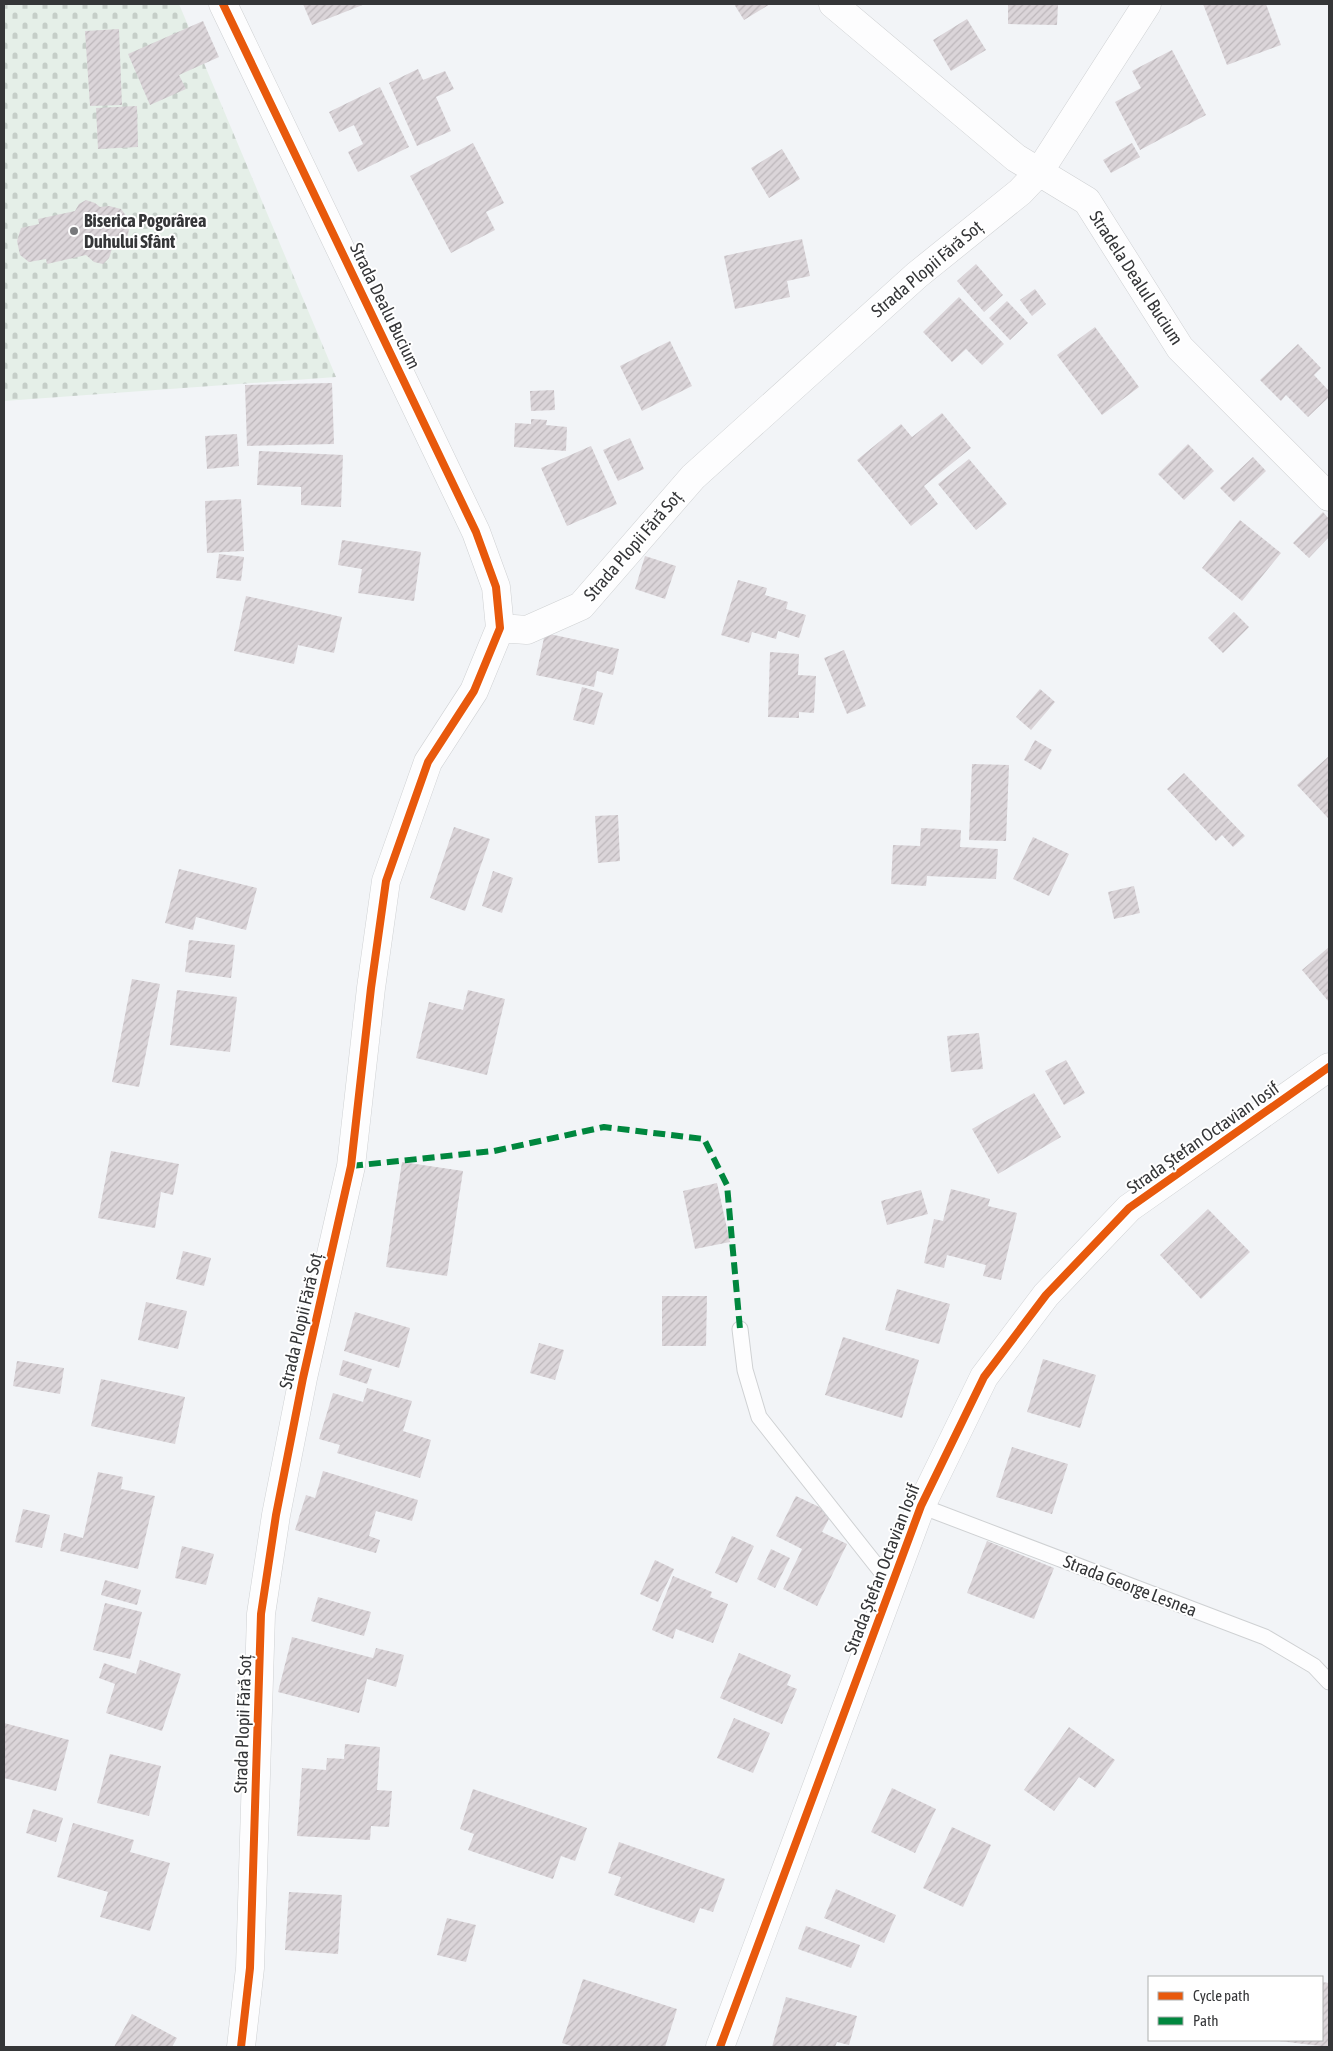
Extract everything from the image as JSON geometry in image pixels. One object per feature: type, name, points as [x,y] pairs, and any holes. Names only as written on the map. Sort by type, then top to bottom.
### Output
[{"type":"street","name":"Strada Dealu Bucium","points":[[223,4],[476,532],[496,588],[500,628]]},
{"type":"street","name":"Stradela Dealul Bucium","points":[[834,4],[1016,158],[1087,201],[1180,348],[1329,497]]},
{"type":"street","name":"Strada Plopii Fără Soț","points":[[241,2047],[250,1968],[261,1614],[276,1515],[303,1378],[351,1166],[371,988],[386,881],[428,762],[474,691],[500,628],[527,630],[581,606],[693,477],[917,274],[1020,192],[1039,172],[1147,4]]},
{"type":"street","name":"Strada Ștefan Octavian Iosif","points":[[720,2047],[890,1584],[921,1506],[984,1377],[1046,1295],[1129,1208],[1329,1067]]},
{"type":"lane","points":[[740,1329],[746,1370],[759,1417],[890,1584]]},
{"type":"lane","name":"Strada George Lesnea","points":[[921,1506],[1265,1637],[1314,1666],[1329,1682]]},
{"type":"green space","points":[[4,4],[179,4],[336,377],[4,401]]},
{"type":"building","points":[[303,4],[365,4],[312,25]]},
{"type":"building","points":[[734,4],[770,4],[744,20]]},
{"type":"building","points":[[1008,4],[1058,4],[1057,25],[1008,24]]},
{"type":"building","points":[[1203,4],[1266,4],[1281,45],[1227,65]]},
{"type":"building","points":[[967,19],[986,50],[951,71],[933,40]]},
{"type":"building","points":[[203,21],[219,57],[179,75],[186,89],[150,105],[128,54]]},
{"type":"building","points":[[119,29],[122,105],[90,106],[85,31]]},
{"type":"building","points":[[1172,50],[1206,115],[1140,150],[1115,102],[1141,88],[1132,71]]},
{"type":"building","points":[[418,69],[423,80],[445,71],[454,89],[436,97],[451,131],[417,146],[389,83]]},
{"type":"building","points":[[380,87],[409,147],[358,172],[348,152],[363,144],[354,125],[339,132],[329,112]]},
{"type":"building","points":[[137,106],[138,147],[98,149],[96,108]]},
{"type":"building","points":[[473,143],[504,203],[486,212],[495,230],[451,253],[410,176]]},
{"type":"building","points":[[1132,143],[1140,157],[1111,173],[1103,160]]},
{"type":"building","points":[[782,149],[800,179],[769,198],[751,168]]},
{"type":"building","name":"Biserica Pogorârea Duhului Sfânt","points":[[86,200],[100,207],[109,206],[121,209],[130,221],[128,235],[119,246],[112,249],[109,258],[103,264],[94,262],[86,255],[47,264],[46,259],[29,262],[20,255],[17,241],[21,228],[39,224],[38,219],[75,211],[79,204]]},
{"type":"building","points":[[802,239],[810,276],[787,281],[790,297],[735,309],[724,256]]},
{"type":"building","points":[[976,264],[1003,295],[984,312],[957,281]]},
{"type":"building","points":[[1035,289],[1046,304],[1032,316],[1020,300]]},
{"type":"building","points":[[959,297],[1004,344],[982,365],[966,349],[952,362],[923,332]]},
{"type":"building","points":[[1007,301],[1028,323],[1010,340],[989,318]]},
{"type":"building","points":[[1095,327],[1139,387],[1102,415],[1057,355]]},
{"type":"building","points":[[670,341],[692,386],[642,411],[620,366]]},
{"type":"building","points":[[1298,344],[1321,368],[1314,375],[1329,391],[1329,397],[1308,417],[1286,395],[1281,401],[1260,380]]},
{"type":"building","points":[[332,383],[334,444],[247,446],[245,385]]},
{"type":"building","points":[[554,390],[555,410],[531,411],[530,391]]},
{"type":"building","points":[[942,413],[971,448],[924,486],[938,504],[911,526],[857,460],[901,424],[912,437]]},
{"type":"building","points":[[531,419],[547,420],[546,425],[567,427],[566,451],[514,447],[515,423],[531,424]]},
{"type":"building","points":[[237,434],[239,466],[207,469],[205,436]]},
{"type":"building","points":[[630,438],[644,469],[618,481],[603,450]]},
{"type":"building","points":[[1188,444],[1214,471],[1184,500],[1158,474]]},
{"type":"building","points":[[591,446],[617,504],[567,526],[541,468]]},
{"type":"building","points":[[259,451],[343,455],[341,507],[301,505],[301,487],[257,485]]},
{"type":"building","points":[[1253,457],[1266,471],[1234,502],[1220,488]]},
{"type":"building","points":[[969,459],[1007,504],[976,530],[938,484]]},
{"type":"building","points":[[241,499],[244,551],[207,553],[205,501]]},
{"type":"building","points":[[1323,512],[1329,519],[1329,537],[1309,558],[1293,543]]},
{"type":"building","points":[[1240,520],[1281,553],[1242,601],[1202,568]]},
{"type":"building","points":[[342,540],[421,552],[414,601],[358,593],[362,569],[338,565]]},
{"type":"building","points":[[219,554],[244,557],[241,581],[216,578]]},
{"type":"building","points":[[645,556],[676,566],[665,599],[635,589]]},
{"type":"building","points":[[738,580],[767,588],[765,595],[788,602],[786,609],[806,615],[799,638],[778,631],[776,639],[752,632],[749,643],[721,635]]},
{"type":"building","points":[[246,596],[342,617],[334,653],[298,645],[294,664],[234,651]]},
{"type":"building","points":[[1234,612],[1249,627],[1223,653],[1208,638]]},
{"type":"building","points":[[545,633],[619,649],[613,675],[597,671],[594,687],[536,675]]},
{"type":"building","points":[[844,650],[866,706],[847,714],[824,658]]},
{"type":"building","points":[[770,652],[799,654],[798,675],[816,676],[814,713],[799,712],[799,718],[768,717]]},
{"type":"building","points":[[582,687],[603,693],[594,725],[573,720]]},
{"type":"building","points":[[1040,689],[1055,702],[1031,730],[1016,717]]},
{"type":"building","points":[[1035,740],[1052,750],[1041,770],[1024,760]]},
{"type":"building","points":[[1329,756],[1329,817],[1328,818],[1297,785]]},
{"type":"building","points":[[972,764],[1009,765],[1006,841],[969,840]]},
{"type":"building","points":[[1184,773],[1245,836],[1233,847],[1222,835],[1216,841],[1167,789]]},
{"type":"building","points":[[618,815],[620,861],[598,863],[595,816]]},
{"type":"building","points":[[454,827],[490,839],[465,911],[430,898]]},
{"type":"building","points":[[921,828],[961,830],[960,847],[998,849],[996,879],[927,876],[926,886],[891,884],[893,845],[920,846]]},
{"type":"building","points":[[1033,837],[1069,854],[1049,896],[1013,879]]},
{"type":"building","points":[[179,869],[257,888],[246,930],[196,917],[193,930],[165,923]]},
{"type":"building","points":[[493,871],[513,878],[502,913],[482,906]]},
{"type":"building","points":[[1134,886],[1140,913],[1114,919],[1108,892]]},
{"type":"building","points":[[189,940],[235,945],[231,978],[185,972]]},
{"type":"building","points":[[1329,947],[1329,1002],[1302,970]]},
{"type":"building","points":[[132,979],[160,984],[139,1087],[112,1082]]},
{"type":"building","points":[[177,990],[237,997],[230,1052],[170,1045]]},
{"type":"building","points":[[468,990],[505,999],[487,1075],[416,1058],[429,1002],[463,1010]]},
{"type":"building","points":[[979,1033],[983,1069],[951,1072],[947,1036]]},
{"type":"building","points":[[1066,1060],[1085,1093],[1064,1105],[1045,1071]]},
{"type":"building","points":[[1034,1093],[1061,1137],[998,1174],[972,1129]]},
{"type":"building","points":[[111,1151],[179,1164],[173,1195],[161,1192],[155,1228],[98,1218]]},
{"type":"building","points":[[402,1162],[463,1171],[447,1276],[386,1267]]},
{"type":"building","points":[[717,1183],[730,1242],[695,1249],[683,1191]]},
{"type":"building","points":[[951,1189],[990,1199],[988,1206],[1017,1213],[1001,1280],[983,1276],[986,1265],[947,1255],[944,1268],[924,1263],[934,1219],[943,1221]]},
{"type":"building","points":[[921,1190],[928,1214],[887,1225],[881,1201]]},
{"type":"building","points":[[1208,1209],[1250,1252],[1201,1299],[1160,1255]]},
{"type":"building","points":[[183,1251],[211,1258],[204,1286],[176,1279]]},
{"type":"building","points":[[897,1289],[950,1304],[939,1344],[885,1330]]},
{"type":"building","points":[[662,1296],[707,1296],[706,1346],[662,1346]]},
{"type":"building","points":[[146,1302],[187,1311],[178,1349],[138,1340]]},
{"type":"building","points":[[355,1312],[410,1328],[399,1368],[344,1351]]},
{"type":"building","points":[[843,1337],[919,1360],[902,1418],[825,1395]]},
{"type":"building","points":[[539,1343],[564,1350],[555,1380],[530,1373]]},
{"type":"building","points":[[1043,1359],[1096,1375],[1080,1428],[1027,1412]]},
{"type":"building","points":[[343,1360],[372,1369],[367,1384],[339,1375]]},
{"type":"building","points":[[17,1361],[64,1368],[60,1394],[13,1386]]},
{"type":"building","points":[[101,1379],[185,1397],[175,1444],[91,1426]]},
{"type":"building","points":[[367,1388],[412,1401],[403,1431],[431,1440],[420,1478],[337,1453],[340,1445],[319,1439],[333,1393],[363,1402]]},
{"type":"building","points":[[1012,1447],[1068,1464],[1052,1514],[996,1497]]},
{"type":"building","points":[[323,1471],[418,1500],[412,1521],[376,1511],[369,1536],[380,1540],[376,1553],[295,1530],[306,1495],[315,1498]]},
{"type":"building","points":[[98,1472],[123,1477],[121,1489],[155,1496],[138,1569],[60,1551],[64,1533],[83,1538]]},
{"type":"building","points":[[796,1496],[832,1513],[822,1532],[847,1544],[817,1606],[783,1589],[802,1549],[776,1536]]},
{"type":"building","points":[[23,1509],[50,1515],[42,1548],[15,1542]]},
{"type":"building","points":[[732,1536],[754,1546],[737,1583],[715,1573]]},
{"type":"building","points":[[987,1541],[1054,1568],[1034,1619],[967,1593]]},
{"type":"building","points":[[182,1546],[214,1554],[206,1585],[175,1578]]},
{"type":"building","points":[[771,1549],[790,1558],[775,1588],[757,1579]]},
{"type":"building","points":[[655,1560],[674,1569],[658,1602],[640,1594]]},
{"type":"building","points":[[673,1576],[712,1592],[710,1597],[728,1604],[713,1643],[676,1629],[673,1639],[652,1630]]},
{"type":"building","points":[[105,1580],[141,1590],[137,1605],[101,1595]]},
{"type":"building","points":[[318,1597],[371,1612],[364,1636],[311,1621]]},
{"type":"building","points":[[105,1603],[142,1612],[130,1659],[93,1650]]},
{"type":"building","points":[[292,1637],[373,1658],[376,1648],[404,1655],[396,1687],[367,1679],[359,1713],[278,1692]]},
{"type":"building","points":[[739,1653],[791,1675],[787,1685],[797,1689],[782,1724],[720,1698]]},
{"type":"building","points":[[140,1660],[181,1674],[162,1731],[106,1713],[115,1684],[99,1678],[104,1663],[136,1674]]},
{"type":"building","points":[[734,1718],[770,1733],[753,1773],[717,1758]]},
{"type":"building","points":[[4,1723],[69,1740],[56,1791],[4,1778]]},
{"type":"building","points":[[1069,1727],[1115,1760],[1095,1788],[1079,1777],[1054,1811],[1024,1790]]},
{"type":"building","points":[[345,1744],[380,1747],[377,1790],[392,1791],[389,1827],[371,1826],[370,1840],[297,1836],[302,1768],[326,1770],[327,1758],[344,1759]]},
{"type":"building","points":[[110,1754],[161,1766],[149,1816],[97,1803]]},
{"type":"building","points":[[892,1788],[936,1809],[915,1853],[871,1832]]},
{"type":"building","points":[[473,1789],[587,1828],[575,1861],[561,1856],[553,1879],[468,1850],[474,1834],[460,1829]]},
{"type":"building","points":[[33,1809],[63,1818],[56,1842],[26,1833]]},
{"type":"building","points":[[73,1823],[134,1840],[130,1852],[170,1863],[150,1931],[100,1917],[108,1892],[57,1877]]},
{"type":"building","points":[[952,1827],[991,1845],[963,1907],[923,1888]]},
{"type":"building","points":[[619,1842],[725,1879],[713,1912],[700,1908],[694,1923],[614,1895],[621,1877],[608,1873]]},
{"type":"building","points":[[836,1889],[896,1915],[884,1943],[824,1918]]},
{"type":"building","points":[[289,1892],[342,1895],[338,1954],[285,1950]]},
{"type":"building","points":[[447,1918],[476,1925],[466,1962],[437,1955]]},
{"type":"building","points":[[806,1926],[860,1945],[851,1968],[798,1949]]},
{"type":"building","points":[[583,1979],[677,2009],[665,2047],[574,2047],[562,2043]]},
{"type":"building","points":[[1323,1982],[1329,1983],[1329,2047],[1279,2041],[1323,2041]]},
{"type":"building","points":[[786,1997],[857,2016],[849,2045],[837,2042],[835,2047],[772,2047]]},
{"type":"building","points":[[132,2014],[177,2038],[172,2047],[114,2047]]},
{"type":"marked path","points":[[351,1166],[494,1151],[604,1127],[704,1139],[727,1185],[740,1329]]},
{"type":"cycle path","points":[[223,4],[476,532],[496,587],[500,628],[474,691],[428,762],[386,881],[371,988],[351,1166],[303,1378],[276,1515],[261,1614],[250,1968],[241,2047]]},
{"type":"cycle path","points":[[720,2047],[921,1506],[984,1377],[1046,1295],[1129,1208],[1329,1067]]},
{"type":"place","name":"Biserica Pogorârea Duhului Sfânt","points":[[74,231]]}]
